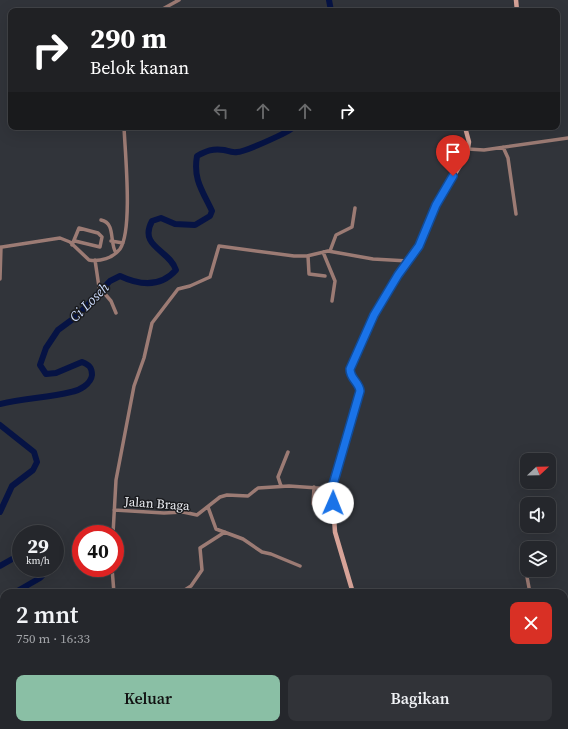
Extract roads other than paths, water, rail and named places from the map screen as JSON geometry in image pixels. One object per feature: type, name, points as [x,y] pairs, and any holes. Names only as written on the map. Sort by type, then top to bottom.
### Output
[{"type":"street","points":[[164,8],[179,0]]},
{"type":"street","points":[[74,243],[89,260],[95,260],[105,259],[116,253],[123,243],[128,193],[124,130]]},
{"type":"street","points":[[352,589],[335,532],[332,488],[360,391],[359,386],[351,377],[350,369],[374,315],[419,246],[436,205],[468,150],[469,142],[466,130]]},
{"type":"street","points":[[468,150],[484,150],[568,138]]},
{"type":"street","points":[[503,147],[508,158],[516,214]]},
{"type":"street","points":[[332,301],[335,281],[327,252],[336,235],[352,227],[355,208]]},
{"type":"street","points":[[100,220],[108,222],[110,226],[112,241],[116,253]]},
{"type":"street","points":[[0,279],[1,247],[60,238],[74,243],[100,247],[102,237],[101,234],[80,228],[74,243]]},
{"type":"street","points":[[112,241],[123,243]]},
{"type":"street","points":[[113,525],[116,480],[134,386],[144,358],[152,323],[176,290],[180,287],[190,286],[210,277],[218,248],[221,245],[294,256],[308,256],[327,252],[373,259],[408,262]]},
{"type":"street","points":[[308,256],[309,274],[324,276]]},
{"type":"street","points":[[95,260],[101,289],[111,301],[116,312]]},
{"type":"street","points":[[281,486],[278,477],[288,452]]},
{"type":"street","name":"Jalan Braga","points":[[114,510],[164,513],[183,512],[197,515],[224,496],[248,496],[258,488],[281,486],[332,488]]},
{"type":"street","points":[[313,504],[314,487]]},
{"type":"street","points":[[208,507],[214,527],[243,539],[262,552],[300,566]]},
{"type":"street","points":[[186,589],[191,586],[202,570],[200,548],[225,532]]},
{"type":"street","points":[[113,577],[114,589]]},
{"type":"street","points":[[527,577],[529,589]]},
{"type":"waterway","name":"Ci Loseh","points":[[329,0],[330,8]]},
{"type":"waterway","name":"Ci Loseh","points":[[0,404],[18,400],[54,396],[81,389],[91,378],[91,368],[82,362],[56,373],[46,374],[40,365],[46,348],[58,330],[77,316],[110,281],[120,276],[142,283],[156,282],[170,276],[176,270],[173,263],[152,243],[149,237],[149,230],[152,221],[161,218],[175,224],[195,225],[210,216],[212,211],[197,178],[197,156],[207,151],[220,149],[234,152],[242,151],[289,130]]},
{"type":"waterway","name":"Ci Loseh","points":[[0,425],[34,452],[37,462],[33,470],[12,486],[0,512]]},
{"type":"waterway","name":"Ci Loseh","points":[[0,566],[12,559]]},
{"type":"waterway","name":"Ci Loseh","points":[[21,589],[41,577]]}]
